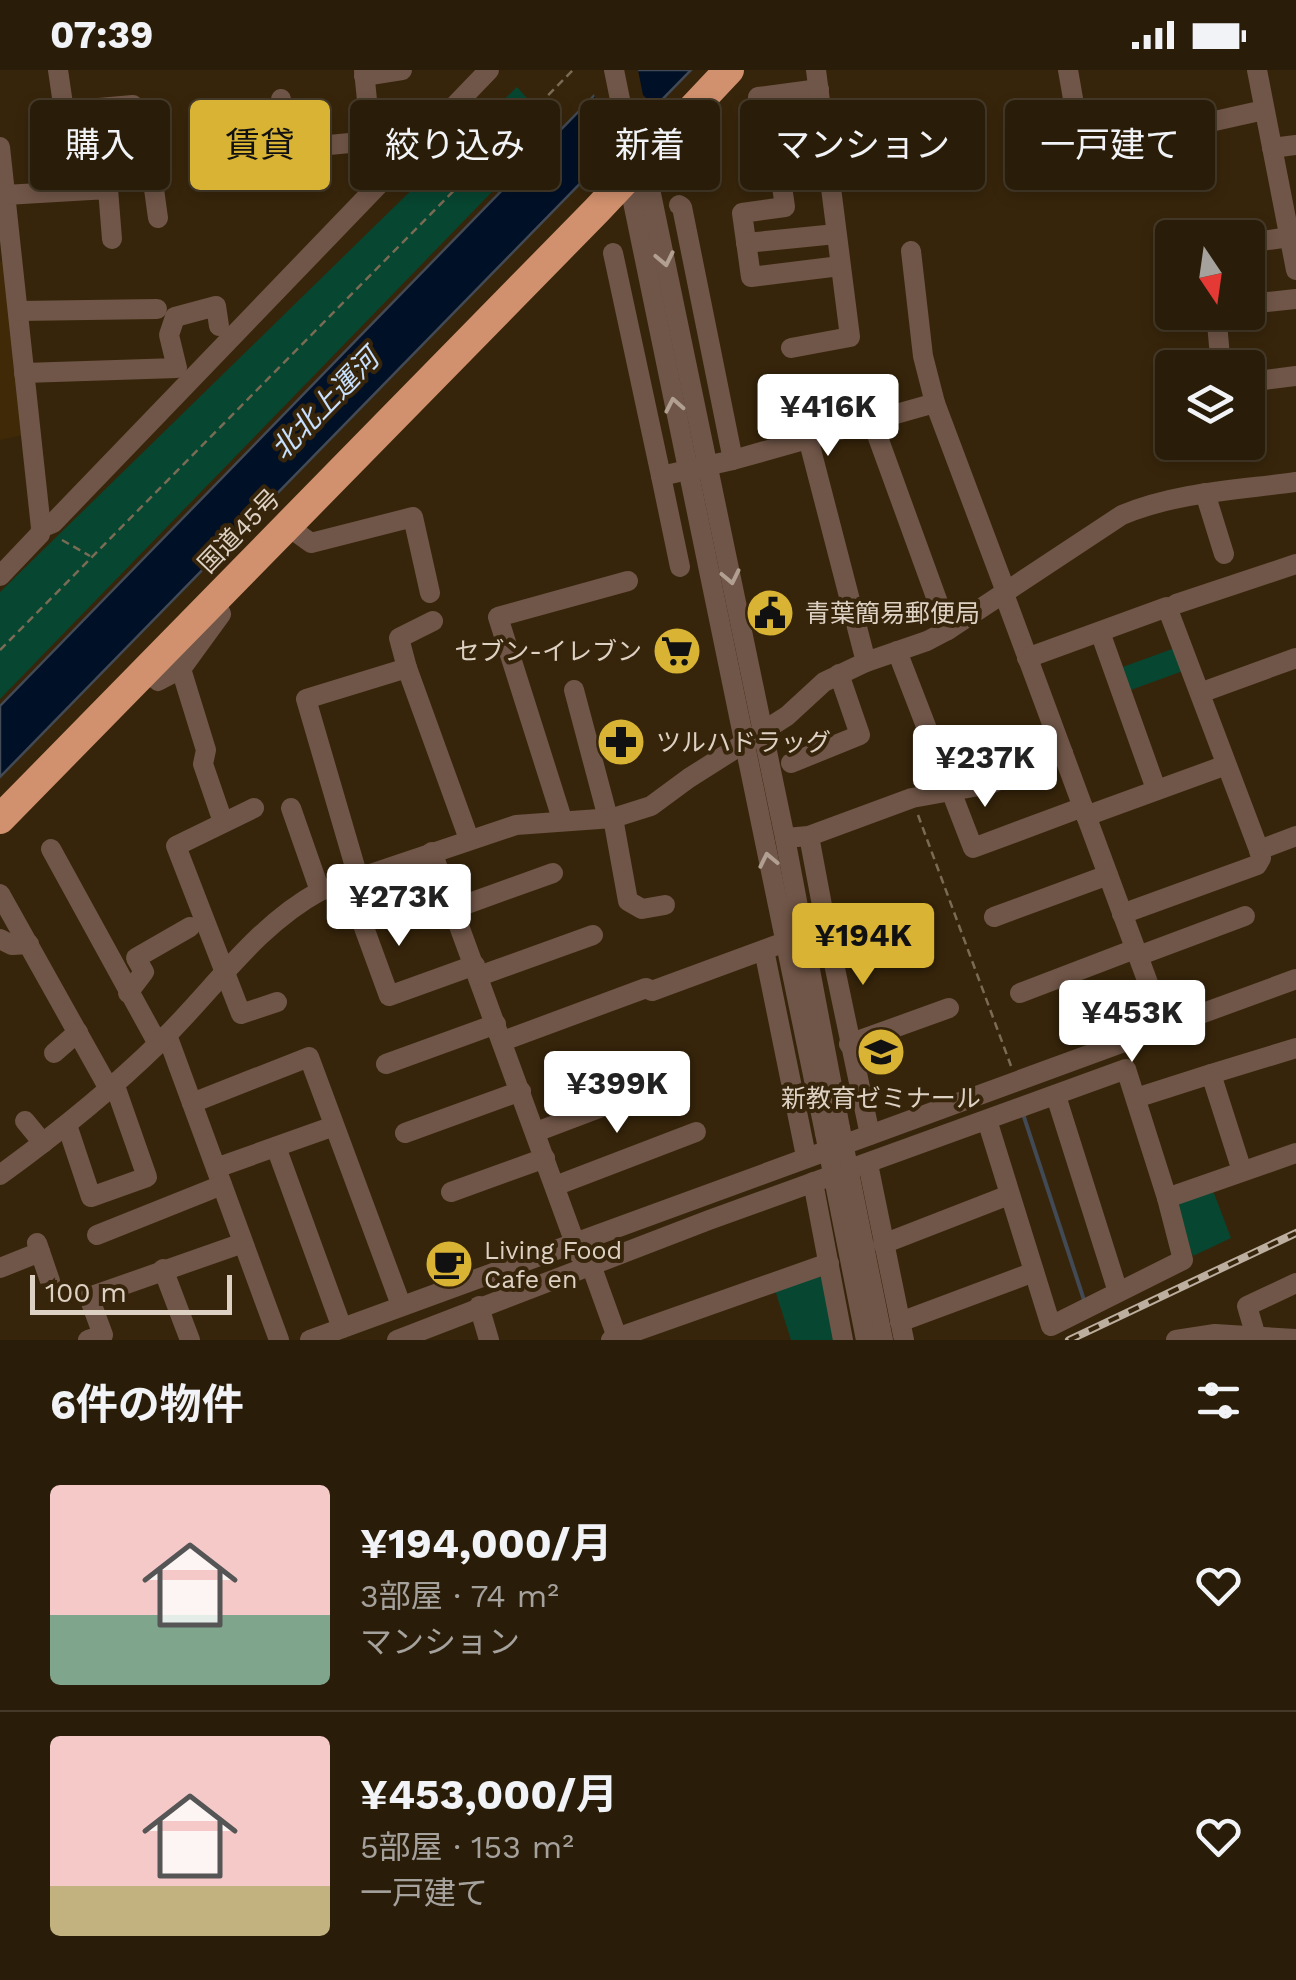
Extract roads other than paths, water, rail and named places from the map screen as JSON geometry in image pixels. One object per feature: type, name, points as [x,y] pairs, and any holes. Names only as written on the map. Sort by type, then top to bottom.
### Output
[{"type":"highway","name":"国道45号","points":[[697,100],[729,70]]},
{"type":"highway","name":"国道45号","points":[[0,819],[597,210],[611,190]]},
{"type":"street","points":[[58,70],[64,111],[133,105],[136,127],[146,130],[158,218]]},
{"type":"street","points":[[330,145],[370,141],[364,73],[402,70]]},
{"type":"street","points":[[41,528],[53,522],[489,70]]},
{"type":"street","points":[[614,70],[620,100]]},
{"type":"street","points":[[1068,70],[1073,100]]},
{"type":"street","points":[[1256,70],[1296,270]]},
{"type":"street","points":[[758,97],[818,80]]},
{"type":"street","points":[[1215,121],[1264,110]]},
{"type":"street","points":[[1272,148],[1296,145]]},
{"type":"street","points":[[0,146],[41,528],[40,534],[0,576]]},
{"type":"street","points":[[5,194],[108,189],[112,239]]},
{"type":"street","points":[[650,190],[744,744],[785,942],[883,1340]]},
{"type":"street","points":[[783,190],[785,206],[742,213],[751,277],[840,266]]},
{"type":"street","points":[[790,348],[850,337],[830,190]]},
{"type":"street","points":[[679,205],[733,460]]},
{"type":"street","points":[[746,243],[836,234]]},
{"type":"street","points":[[1265,241],[1289,237]]},
{"type":"street","points":[[910,251],[923,356],[936,403],[1164,1026]]},
{"type":"street","points":[[613,253],[680,567]]},
{"type":"street","points":[[1265,302],[1296,298]]},
{"type":"street","points":[[24,374],[177,368],[170,335],[175,317],[216,306],[220,326]]},
{"type":"street","points":[[18,311],[157,309]]},
{"type":"street","points":[[1265,380],[1296,376]]},
{"type":"street","points":[[661,476],[733,460],[936,403]]},
{"type":"street","points":[[872,421],[948,630]]},
{"type":"street","points":[[808,438],[866,662]]},
{"type":"street","points":[[697,469],[763,732],[785,838],[866,1340]]},
{"type":"street","points":[[0,1175],[67,1125],[163,1039],[291,908],[320,891],[516,825],[611,818],[651,806],[763,732],[839,674],[948,630],[1122,515],[1146,505],[1205,493],[1296,482]]},
{"type":"street","points":[[1205,493],[1224,554]]},
{"type":"street","points":[[286,525],[311,542],[413,518],[430,593]]},
{"type":"street","points":[[1176,604],[1296,564]]},
{"type":"street","points":[[562,820],[498,617],[628,581]]},
{"type":"street","points":[[146,669],[158,680],[181,668],[221,614],[214,599]]},
{"type":"street","points":[[1027,658],[1167,608],[1259,850],[1261,858],[1256,865],[1122,914]]},
{"type":"street","points":[[433,621],[399,638],[469,839]]},
{"type":"street","points":[[1100,632],[1156,789]]},
{"type":"street","points":[[897,651],[973,848],[1226,765]]},
{"type":"street","points":[[1200,693],[1296,658]]},
{"type":"street","points":[[181,668],[206,750],[203,764],[224,822]]},
{"type":"street","points":[[407,668],[306,699],[352,879],[390,996],[593,935]]},
{"type":"street","points":[[792,763],[860,735],[839,674]]},
{"type":"street","points":[[574,690],[611,818],[628,900],[642,910],[666,904]]},
{"type":"street","points":[[785,838],[809,836],[912,798],[990,784],[1062,753]]},
{"type":"street","points":[[254,808],[176,846],[241,1014],[277,1002]]},
{"type":"street","points":[[291,808],[320,891]]},
{"type":"street","points":[[809,836],[848,1044],[870,1134]]},
{"type":"street","points":[[1259,850],[1296,836]]},
{"type":"street","points":[[51,850],[90,942],[163,1039],[192,1103],[278,1340]]},
{"type":"street","points":[[432,852],[615,1339],[829,1263]]},
{"type":"street","points":[[452,908],[553,872]]},
{"type":"street","points":[[994,917],[1108,875]]},
{"type":"street","points":[[0,894],[111,1085],[147,1178],[91,1198],[67,1125]]},
{"type":"street","points":[[799,923],[824,916]]},
{"type":"street","points":[[1020,993],[1245,916]]},
{"type":"street","points":[[128,993],[144,972],[136,958],[190,927]]},
{"type":"street","points":[[0,939],[12,945],[28,944]]},
{"type":"street","points":[[386,1064],[646,988],[652,991],[785,942]]},
{"type":"street","points":[[764,950],[806,1156]]},
{"type":"street","points":[[310,1340],[401,1305],[581,1257],[813,1182],[1056,1096],[1086,1068],[1164,1026],[1296,979]]},
{"type":"street","points":[[848,1044],[949,1008]]},
{"type":"street","points":[[54,1053],[78,1032]]},
{"type":"street","points":[[1136,1098],[1296,1048]]},
{"type":"street","points":[[192,1103],[309,1057],[401,1305]]},
{"type":"street","points":[[399,1340],[806,1156],[1017,1081],[1086,1068],[1126,1069],[1183,1260],[1051,1326],[987,1120]]},
{"type":"street","points":[[1211,1074],[1242,1171]]},
{"type":"street","points":[[536,1132],[676,1080]]},
{"type":"street","points":[[404,1133],[521,1091]]},
{"type":"street","points":[[1056,1096],[1118,1292]]},
{"type":"street","points":[[25,1121],[43,1144]]},
{"type":"street","points":[[97,1235],[276,1147],[334,1126]]},
{"type":"street","points":[[555,1186],[696,1132]]},
{"type":"street","points":[[276,1147],[342,1328]]},
{"type":"street","points":[[1167,1198],[1296,1153]]},
{"type":"street","points":[[451,1192],[545,1158]]},
{"type":"street","points":[[868,1164],[902,1331],[1034,1272]]},
{"type":"street","points":[[813,1182],[843,1340]]},
{"type":"street","points":[[883,1244],[1010,1195]]},
{"type":"street","points":[[88,1340],[103,1334],[89,1296],[243,1243]]},
{"type":"street","points":[[0,1268],[38,1248],[50,1281]]},
{"type":"street","points":[[164,1269],[190,1340]]},
{"type":"street","points":[[1257,1340],[1247,1306],[1296,1283]]},
{"type":"street","points":[[479,1306],[490,1340]]},
{"type":"street","points":[[1176,1340],[1215,1334],[1296,1340]]},
{"type":"water","points":[[619,70],[691,70],[662,100],[590,100]]},
{"type":"water","name":"北北上運河","points":[[580,110],[580,184],[0,777],[0,706],[502,190],[560,190],[560,131]]},
{"type":"waterway","points":[[1023,1114],[1084,1300]]},
{"type":"railway","points":[[1069,1340],[1296,1233]]},
{"type":"place","name":"青葉簡易郵便局","points":[[770,613]]},
{"type":"place","name":"セブン-イレブン","points":[[677,651]]},
{"type":"place","name":"ツルハドラッグ","points":[[621,742]]},
{"type":"place","name":"新教育ゼミナール","points":[[881,1052]]},
{"type":"place","name":"Living Food Cafe en","points":[[449,1264]]}]
